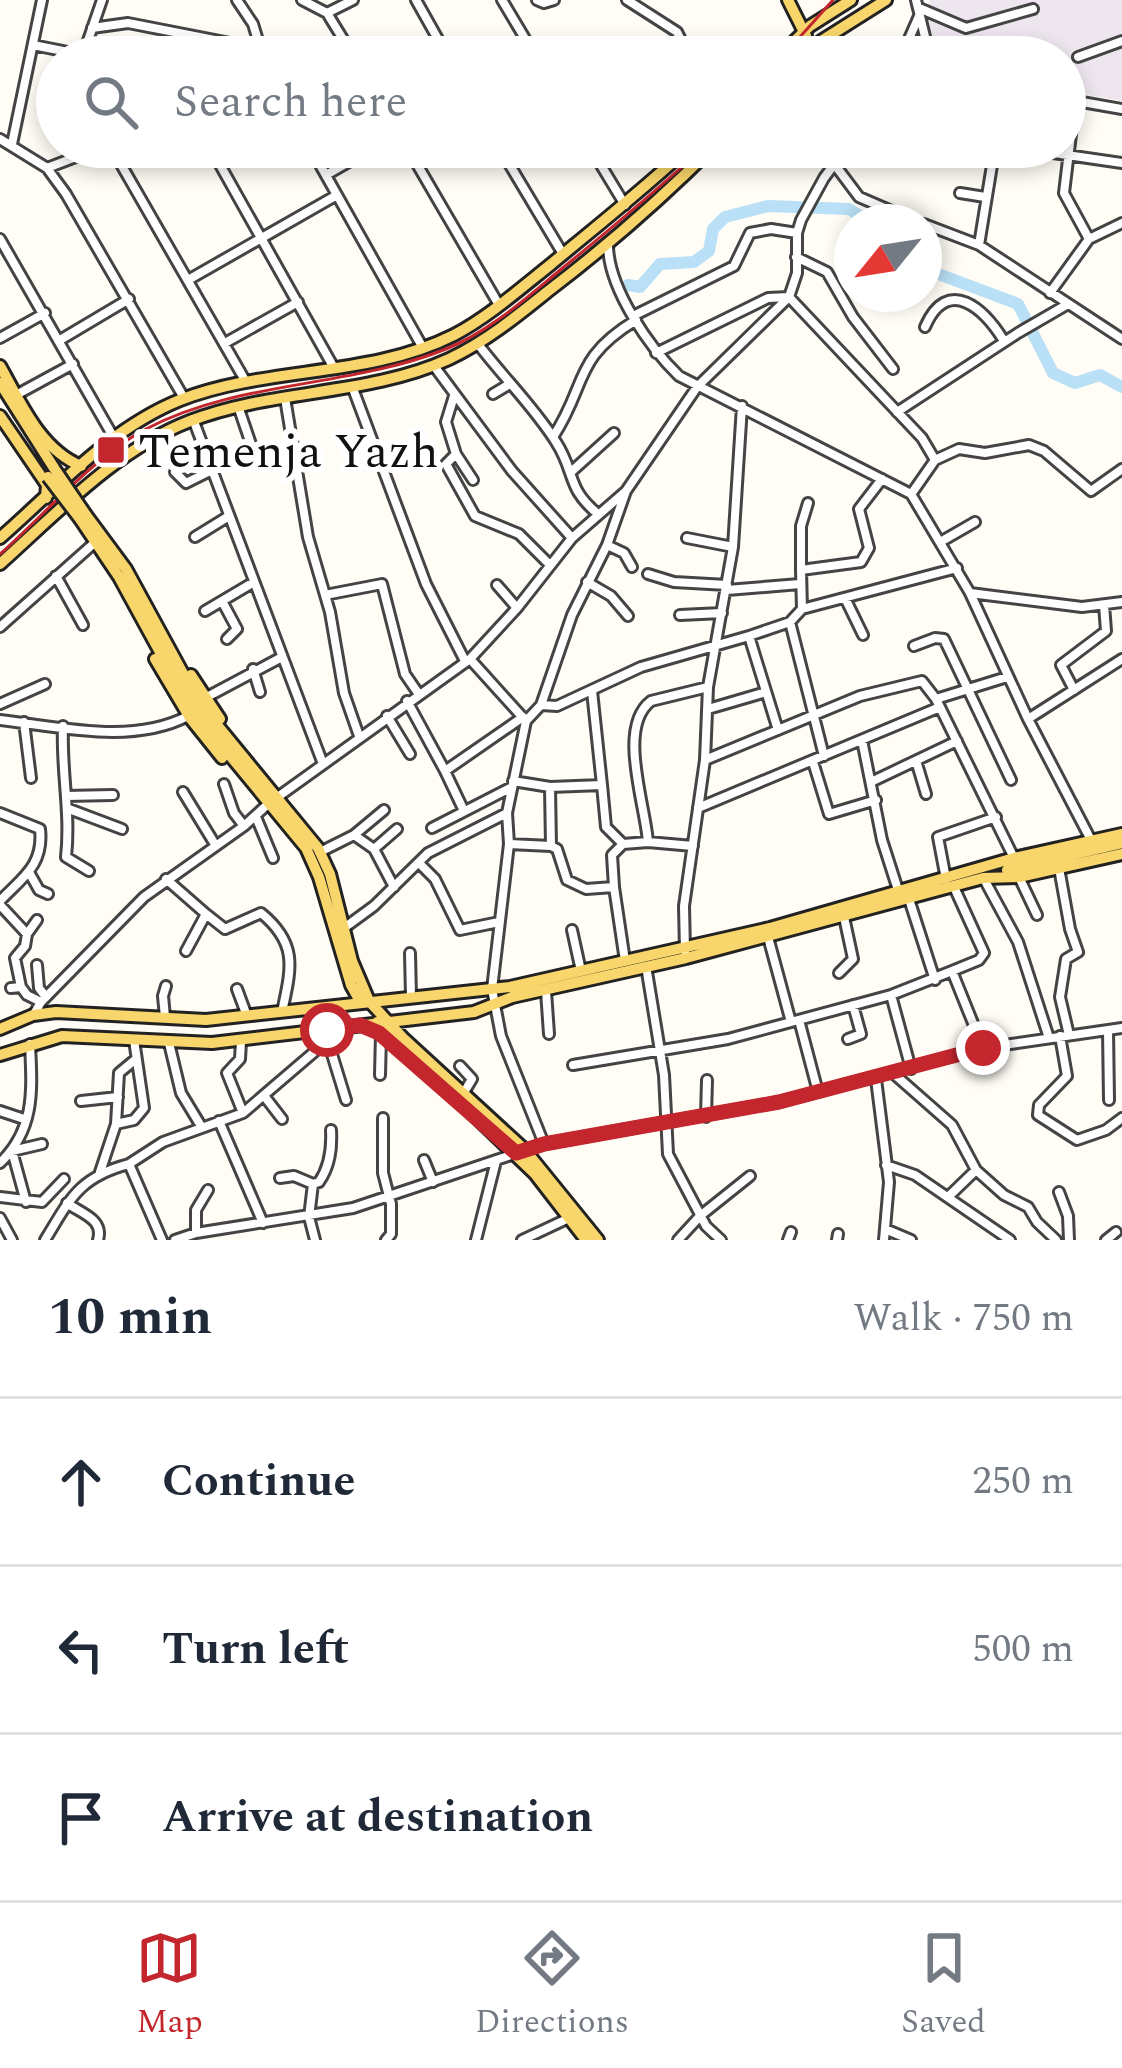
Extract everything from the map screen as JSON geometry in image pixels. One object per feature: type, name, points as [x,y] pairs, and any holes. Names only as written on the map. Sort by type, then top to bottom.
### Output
[{"type":"main road","points":[[791,0],[809,36]]},
{"type":"main road","points":[[800,36],[851,0]]},
{"type":"main road","points":[[832,36],[886,0]]},
{"type":"main road","points":[[0,538],[114,438],[184,398],[423,348],[455,334],[625,205],[666,168]]},
{"type":"main road","points":[[0,564],[148,442],[193,419],[434,366],[478,344],[608,246],[691,168]]},
{"type":"main road","points":[[0,366],[57,454],[81,466]]},
{"type":"main road","points":[[0,383],[51,472]]},
{"type":"main road","points":[[0,403],[126,569],[199,703],[252,778],[320,852],[357,986]]},
{"type":"main road","points":[[0,416],[47,484],[46,498]]},
{"type":"main road","points":[[87,488],[87,506],[130,566],[166,636],[252,778]]},
{"type":"main road","points":[[63,509],[109,569],[188,716],[207,742],[252,778]]},
{"type":"main road","points":[[272,801],[316,868],[357,986],[382,1027],[463,1094],[598,1240]]},
{"type":"main road","points":[[0,1029],[33,1015],[56,1012],[206,1020],[387,999],[546,991],[950,883],[1091,840],[1122,839]]},
{"type":"main road","points":[[1010,864],[1122,839]]},
{"type":"main road","points":[[982,874],[1019,877],[1122,854]]},
{"type":"main road","points":[[685,953],[844,917],[905,895]]},
{"type":"main road","points":[[0,1055],[62,1036],[169,1042],[327,1035],[360,1025],[382,1027],[475,1012],[494,995],[625,961],[645,963]]},
{"type":"main road","points":[[357,986],[387,999]]},
{"type":"main road","points":[[338,1005],[357,986]]},
{"type":"main road","points":[[118,1039],[120,1015]]},
{"type":"main road","points":[[411,1020],[414,1054],[520,1152],[586,1240]]},
{"type":"street","points":[[12,144],[42,0]]},
{"type":"street","points":[[90,36],[102,0]]},
{"type":"street","points":[[237,0],[257,36]]},
{"type":"street","points":[[302,0],[327,13],[341,36]]},
{"type":"street","points":[[327,13],[352,0]]},
{"type":"street","points":[[416,0],[436,36]]},
{"type":"street","points":[[502,0],[523,36]]},
{"type":"street","points":[[537,0],[554,0]]},
{"type":"street","points":[[627,0],[679,36]]},
{"type":"street","points":[[918,8],[974,28],[1033,9]]},
{"type":"street","points":[[92,28],[128,23],[186,36]]},
{"type":"street","points":[[1086,54],[1122,41]]},
{"type":"street","points":[[1086,103],[1122,109]]},
{"type":"street","points":[[0,140],[36,161]]},
{"type":"street","points":[[1086,158],[1122,163]]},
{"type":"street","points":[[46,168],[129,299],[184,398]]},
{"type":"street","points":[[119,168],[246,382]]},
{"type":"street","points":[[222,168],[334,368]]},
{"type":"street","points":[[322,168],[423,348]]},
{"type":"street","points":[[326,175],[338,168]]},
{"type":"street","points":[[419,168],[499,304]]},
{"type":"street","points":[[511,168],[562,254]]},
{"type":"street","points":[[603,168],[625,205]]},
{"type":"street","points":[[445,771],[541,705],[626,491],[697,387],[789,297],[801,220],[833,168]]},
{"type":"street","points":[[837,168],[859,197],[876,204]]},
{"type":"street","points":[[979,245],[991,168]]},
{"type":"street","points":[[1065,168],[1064,193],[1089,239]]},
{"type":"street","points":[[960,193],[986,197]]},
{"type":"street","points":[[188,280],[337,195]]},
{"type":"street","points":[[1050,293],[1089,239],[1122,224]]},
{"type":"street","points":[[554,437],[587,360],[634,318],[734,266],[750,233],[771,229],[797,233]]},
{"type":"street","points":[[942,231],[979,245],[1122,338]]},
{"type":"street","points":[[0,239],[114,438]]},
{"type":"street","points":[[608,246],[617,281],[656,353],[697,387],[911,494],[957,568],[1091,840]]},
{"type":"street","points":[[595,256],[617,281]]},
{"type":"street","points":[[796,257],[827,272],[853,317],[893,369]]},
{"type":"street","points":[[656,353],[768,298],[789,297],[922,438],[935,460]]},
{"type":"street","points":[[60,340],[129,299]]},
{"type":"street","points":[[225,343],[298,302]]},
{"type":"street","points":[[925,327],[937,308],[969,302],[988,315],[1004,341]]},
{"type":"street","points":[[897,412],[1069,304]]},
{"type":"street","points":[[0,338],[45,313]]},
{"type":"street","points":[[478,344],[554,437],[575,492],[598,514]]},
{"type":"street","points":[[16,395],[73,364]]},
{"type":"street","points":[[434,366],[512,471],[572,538]]},
{"type":"street","points":[[352,385],[431,597],[468,660],[524,719]]},
{"type":"street","points":[[493,394],[508,385]]},
{"type":"street","points":[[454,396],[446,422],[456,454],[473,480]]},
{"type":"street","points":[[285,398],[308,537],[326,595],[344,693],[359,736]]},
{"type":"street","points":[[238,406],[252,447]]},
{"type":"street","points":[[685,953],[683,920],[705,760],[708,687],[733,547],[742,406]]},
{"type":"street","points":[[193,419],[323,764]]},
{"type":"street","points":[[571,472],[614,433]]},
{"type":"street","points":[[911,494],[935,460],[962,449],[985,453],[1029,446],[1044,451],[1090,491],[1122,470]]},
{"type":"street","points":[[456,454],[446,468],[475,517],[519,534],[549,565]]},
{"type":"street","points":[[175,472],[186,483],[212,470]]},
{"type":"street","points":[[801,570],[865,560],[868,548],[859,509],[882,478]]},
{"type":"street","points":[[33,1015],[166,879],[468,660],[572,538],[626,491]]},
{"type":"street","points":[[802,609],[801,526],[808,503]]},
{"type":"street","points":[[195,537],[230,516]]},
{"type":"street","points":[[942,541],[975,522]]},
{"type":"street","points":[[687,538],[733,547]]},
{"type":"street","points":[[0,627],[92,545]]},
{"type":"street","points":[[607,545],[624,553],[632,567]]},
{"type":"street","points":[[541,705],[557,706],[641,667],[790,622],[802,609],[957,568]]},
{"type":"street","points":[[648,574],[674,582],[727,587],[800,584]]},
{"type":"street","points":[[56,576],[83,625]]},
{"type":"street","points":[[205,611],[254,582]]},
{"type":"street","points":[[587,582],[611,596],[628,616]]},
{"type":"street","points":[[326,595],[382,584],[405,674],[418,693]]},
{"type":"street","points":[[497,584],[517,608]]},
{"type":"street","points":[[970,593],[1082,607],[1122,602]]},
{"type":"street","points":[[845,598],[863,634]]},
{"type":"street","points":[[222,601],[237,629],[226,639]]},
{"type":"street","points":[[1074,689],[1061,665],[1106,631],[1104,605]]},
{"type":"street","points":[[680,616],[722,613]]},
{"type":"street","points":[[790,622],[824,755]]},
{"type":"street","points":[[749,636],[778,730]]},
{"type":"street","points":[[914,646],[944,639],[1011,780]]},
{"type":"street","points":[[205,698],[282,657]]},
{"type":"street","points":[[1028,719],[1122,659]]},
{"type":"street","points":[[253,669],[260,692]]},
{"type":"street","points":[[698,808],[862,740],[967,690],[1007,677]]},
{"type":"street","points":[[705,760],[860,696],[916,680],[926,685],[938,703],[995,817],[1010,864]]},
{"type":"street","points":[[0,704],[46,684]]},
{"type":"street","points":[[648,842],[633,739],[638,715],[651,700],[708,687]]},
{"type":"street","points":[[592,691],[606,827],[623,844]]},
{"type":"street","points":[[708,709],[766,692]]},
{"type":"street","points":[[407,701],[464,811]]},
{"type":"street","points":[[0,720],[134,734],[188,716]]},
{"type":"street","points":[[387,716],[410,754]]},
{"type":"street","points":[[524,719],[507,813],[509,844],[494,995],[501,1036],[544,1144]]},
{"type":"street","points":[[24,722],[31,778]]},
{"type":"street","points":[[63,726],[61,772],[70,809],[66,857],[89,871]]},
{"type":"street","points":[[862,740],[882,840],[935,980]]},
{"type":"street","points":[[871,782],[957,741]]},
{"type":"street","points":[[813,761],[829,814],[876,800]]},
{"type":"street","points":[[917,764],[926,794]]},
{"type":"street","points":[[224,784],[244,826]]},
{"type":"street","points":[[432,828],[512,784],[602,785]]},
{"type":"street","points":[[550,787],[551,846]]},
{"type":"street","points":[[183,792],[216,846]]},
{"type":"street","points":[[66,796],[113,795]]},
{"type":"street","points":[[70,809],[122,829]]},
{"type":"street","points":[[320,852],[354,835],[384,810]]},
{"type":"street","points":[[0,813],[41,832],[37,863],[0,903],[27,934]]},
{"type":"street","points":[[343,928],[428,854],[507,813]]},
{"type":"street","points":[[256,817],[273,858]]},
{"type":"street","points":[[573,1064],[728,1039],[795,1021],[935,980],[984,953],[950,883],[938,837],[995,817]]},
{"type":"street","points":[[374,849],[397,829]]},
{"type":"street","points":[[354,835],[374,849],[394,887]]},
{"type":"street","points":[[625,961],[613,851],[623,844],[648,842],[693,846]]},
{"type":"street","points":[[509,844],[551,846],[557,849],[571,883],[586,889],[614,887]]},
{"type":"street","points":[[419,863],[435,879],[460,930],[500,922]]},
{"type":"street","points":[[1059,866],[1078,952],[1066,959],[1059,1036]]},
{"type":"street","points":[[30,873],[39,890],[48,894]]},
{"type":"street","points":[[982,874],[1018,941],[1059,1036],[1067,1076],[1039,1106],[1038,1115],[1072,1140],[1106,1130],[1122,1118]]},
{"type":"street","points":[[1019,877],[1037,915]]},
{"type":"street","points":[[166,879],[225,929],[261,914],[284,937],[290,974],[281,1012]]},
{"type":"street","points":[[186,951],[206,914]]},
{"type":"street","points":[[838,973],[854,959],[844,917]]},
{"type":"street","points":[[37,920],[15,958],[16,987],[27,995],[46,998]]},
{"type":"street","points":[[572,930],[582,972]]},
{"type":"street","points":[[768,937],[818,1092]]},
{"type":"street","points":[[410,953],[411,997]]},
{"type":"street","points":[[645,963],[661,1047],[672,1168],[700,1216],[721,1240]]},
{"type":"street","points":[[37,965],[39,988],[56,1012]]},
{"type":"street","points":[[952,971],[983,1048]]},
{"type":"street","points":[[165,1017],[166,986]]},
{"type":"street","points":[[237,989],[247,1016]]},
{"type":"street","points":[[546,991],[549,1034]]},
{"type":"street","points":[[891,994],[911,1069]]},
{"type":"street","points":[[848,1039],[861,1034],[853,1005]]},
{"type":"street","points":[[380,1075],[382,1027]]},
{"type":"street","points":[[180,1238],[388,1198],[544,1144],[706,1118],[876,1079],[983,1048],[1122,1028]]},
{"type":"street","points":[[1108,1030],[1109,1100]]},
{"type":"street","points":[[100,1172],[129,1164],[201,1126],[243,1113],[327,1035],[346,1100]]},
{"type":"street","points":[[116,1124],[142,1113],[144,1093],[134,1040]]},
{"type":"street","points":[[241,1041],[240,1058],[227,1072],[243,1113]]},
{"type":"street","points":[[169,1042],[181,1093],[201,1126]]},
{"type":"street","points":[[0,1163],[12,1151],[34,1096],[30,1044]]},
{"type":"street","points":[[45,1240],[68,1203],[100,1172],[116,1124],[119,1073],[136,1059]]},
{"type":"street","points":[[460,1066],[472,1079],[463,1094]]},
{"type":"street","points":[[894,1074],[952,1126],[976,1170],[1004,1195],[1028,1207],[1056,1240]]},
{"type":"street","points":[[876,1079],[889,1196],[885,1235],[911,1240]]},
{"type":"street","points":[[706,1118],[707,1080]]},
{"type":"street","points":[[81,1101],[118,1097]]},
{"type":"street","points":[[265,1097],[282,1119]]},
{"type":"street","points":[[0,1111],[25,1119]]},
{"type":"street","points":[[382,1118],[383,1173],[392,1234],[386,1240]]},
{"type":"street","points":[[219,1121],[262,1223]]},
{"type":"street","points":[[280,1178],[319,1182],[332,1150],[331,1130]]},
{"type":"street","points":[[1106,1130],[1122,1134]]},
{"type":"street","points":[[12,1151],[42,1144]]},
{"type":"street","points":[[12,1151],[26,1202]]},
{"type":"street","points":[[424,1160],[433,1182]]},
{"type":"street","points":[[476,1240],[496,1162]]},
{"type":"street","points":[[129,1164],[162,1240]]},
{"type":"street","points":[[886,1165],[915,1174],[1010,1240]]},
{"type":"street","points":[[948,1197],[976,1170]]},
{"type":"street","points":[[679,1240],[700,1216],[750,1176]]},
{"type":"street","points":[[0,1197],[26,1202],[46,1199],[64,1179]]},
{"type":"street","points":[[313,1184],[308,1217],[315,1240]]},
{"type":"street","points":[[196,1233],[196,1210],[208,1190]]},
{"type":"street","points":[[1059,1192],[1068,1216],[1069,1240]]},
{"type":"street","points":[[68,1203],[99,1225],[98,1240]]},
{"type":"street","points":[[0,1218],[11,1240]]},
{"type":"street","points":[[522,1240],[570,1218]]},
{"type":"street","points":[[239,1228],[241,1240]]},
{"type":"street","points":[[1106,1240],[1116,1232]]},
{"type":"shaded area","points":[[930,0],[1122,0],[1122,101],[1086,95],[1086,36],[915,36]]},
{"type":"waterway","points":[[628,285],[640,287],[660,264],[694,262],[709,251],[713,229],[725,217],[768,206],[834,208]]},
{"type":"waterway","points":[[942,275],[1018,304],[1053,373],[1075,383],[1100,375],[1122,387]]},
{"type":"tram line","points":[[801,36],[833,0]]},
{"type":"tram line","points":[[0,554],[89,470],[146,429],[218,401],[409,362],[478,333],[680,168]]},
{"type":"place","name":"Temenja Yazh","points":[[111,450]]},
{"type":"route","points":[[327,1030],[360,1025],[373,1029],[411,1057],[516,1153],[779,1102],[983,1048]]}]
